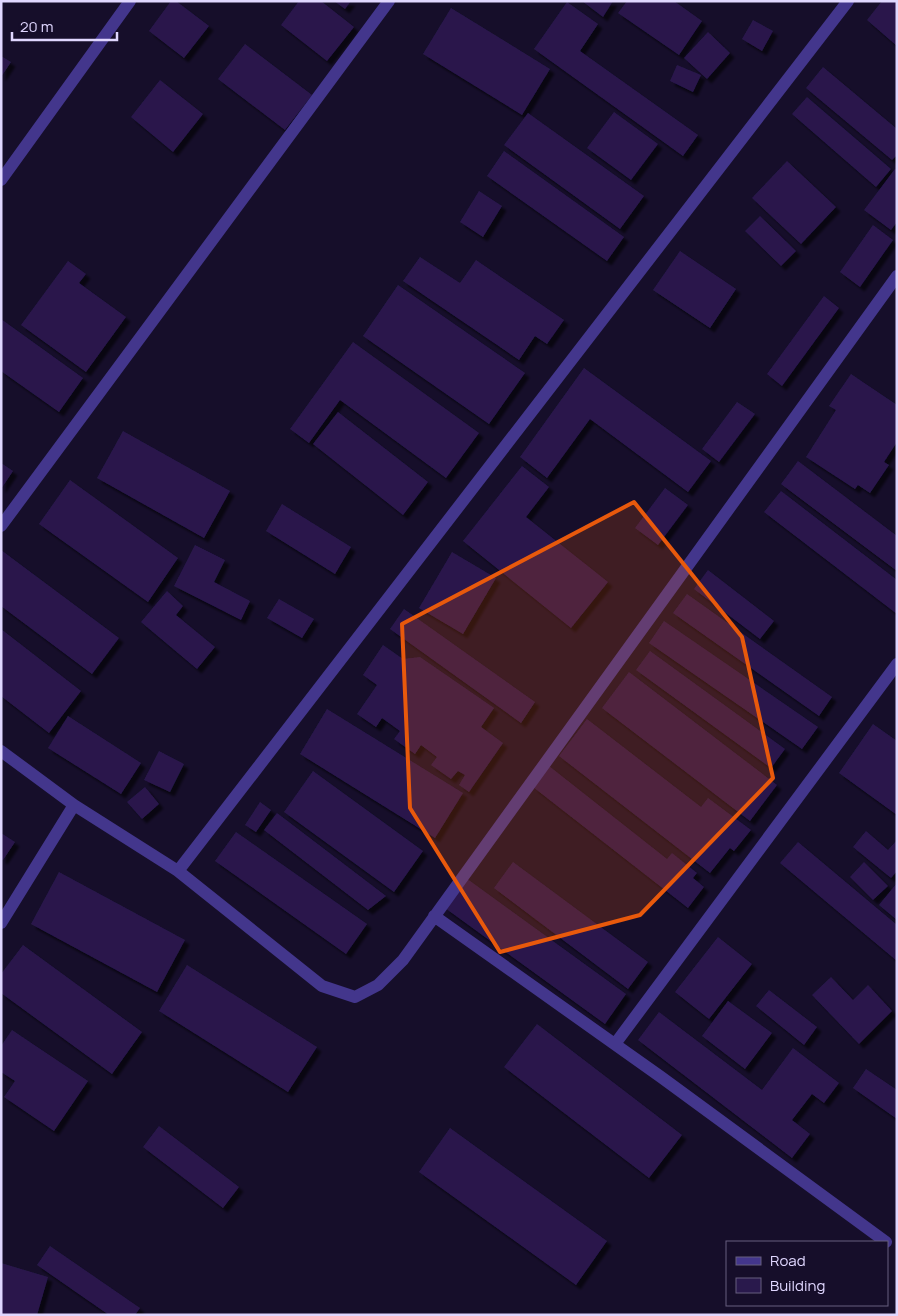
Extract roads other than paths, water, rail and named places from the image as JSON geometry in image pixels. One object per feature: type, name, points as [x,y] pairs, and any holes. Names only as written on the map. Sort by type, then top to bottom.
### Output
[{"type":"street","points":[[1,180],[130,1]]},
{"type":"street","points":[[1,526],[389,1]]},
{"type":"street","points":[[178,871],[848,1]]},
{"type":"street","points":[[1,751],[74,805],[178,871],[322,986],[355,997],[378,985],[403,960],[897,276]]},
{"type":"street","points":[[615,1044],[897,664]]},
{"type":"street","points":[[1,923],[74,805]]},
{"type":"street","points":[[434,916],[615,1044],[883,1241]]}]
